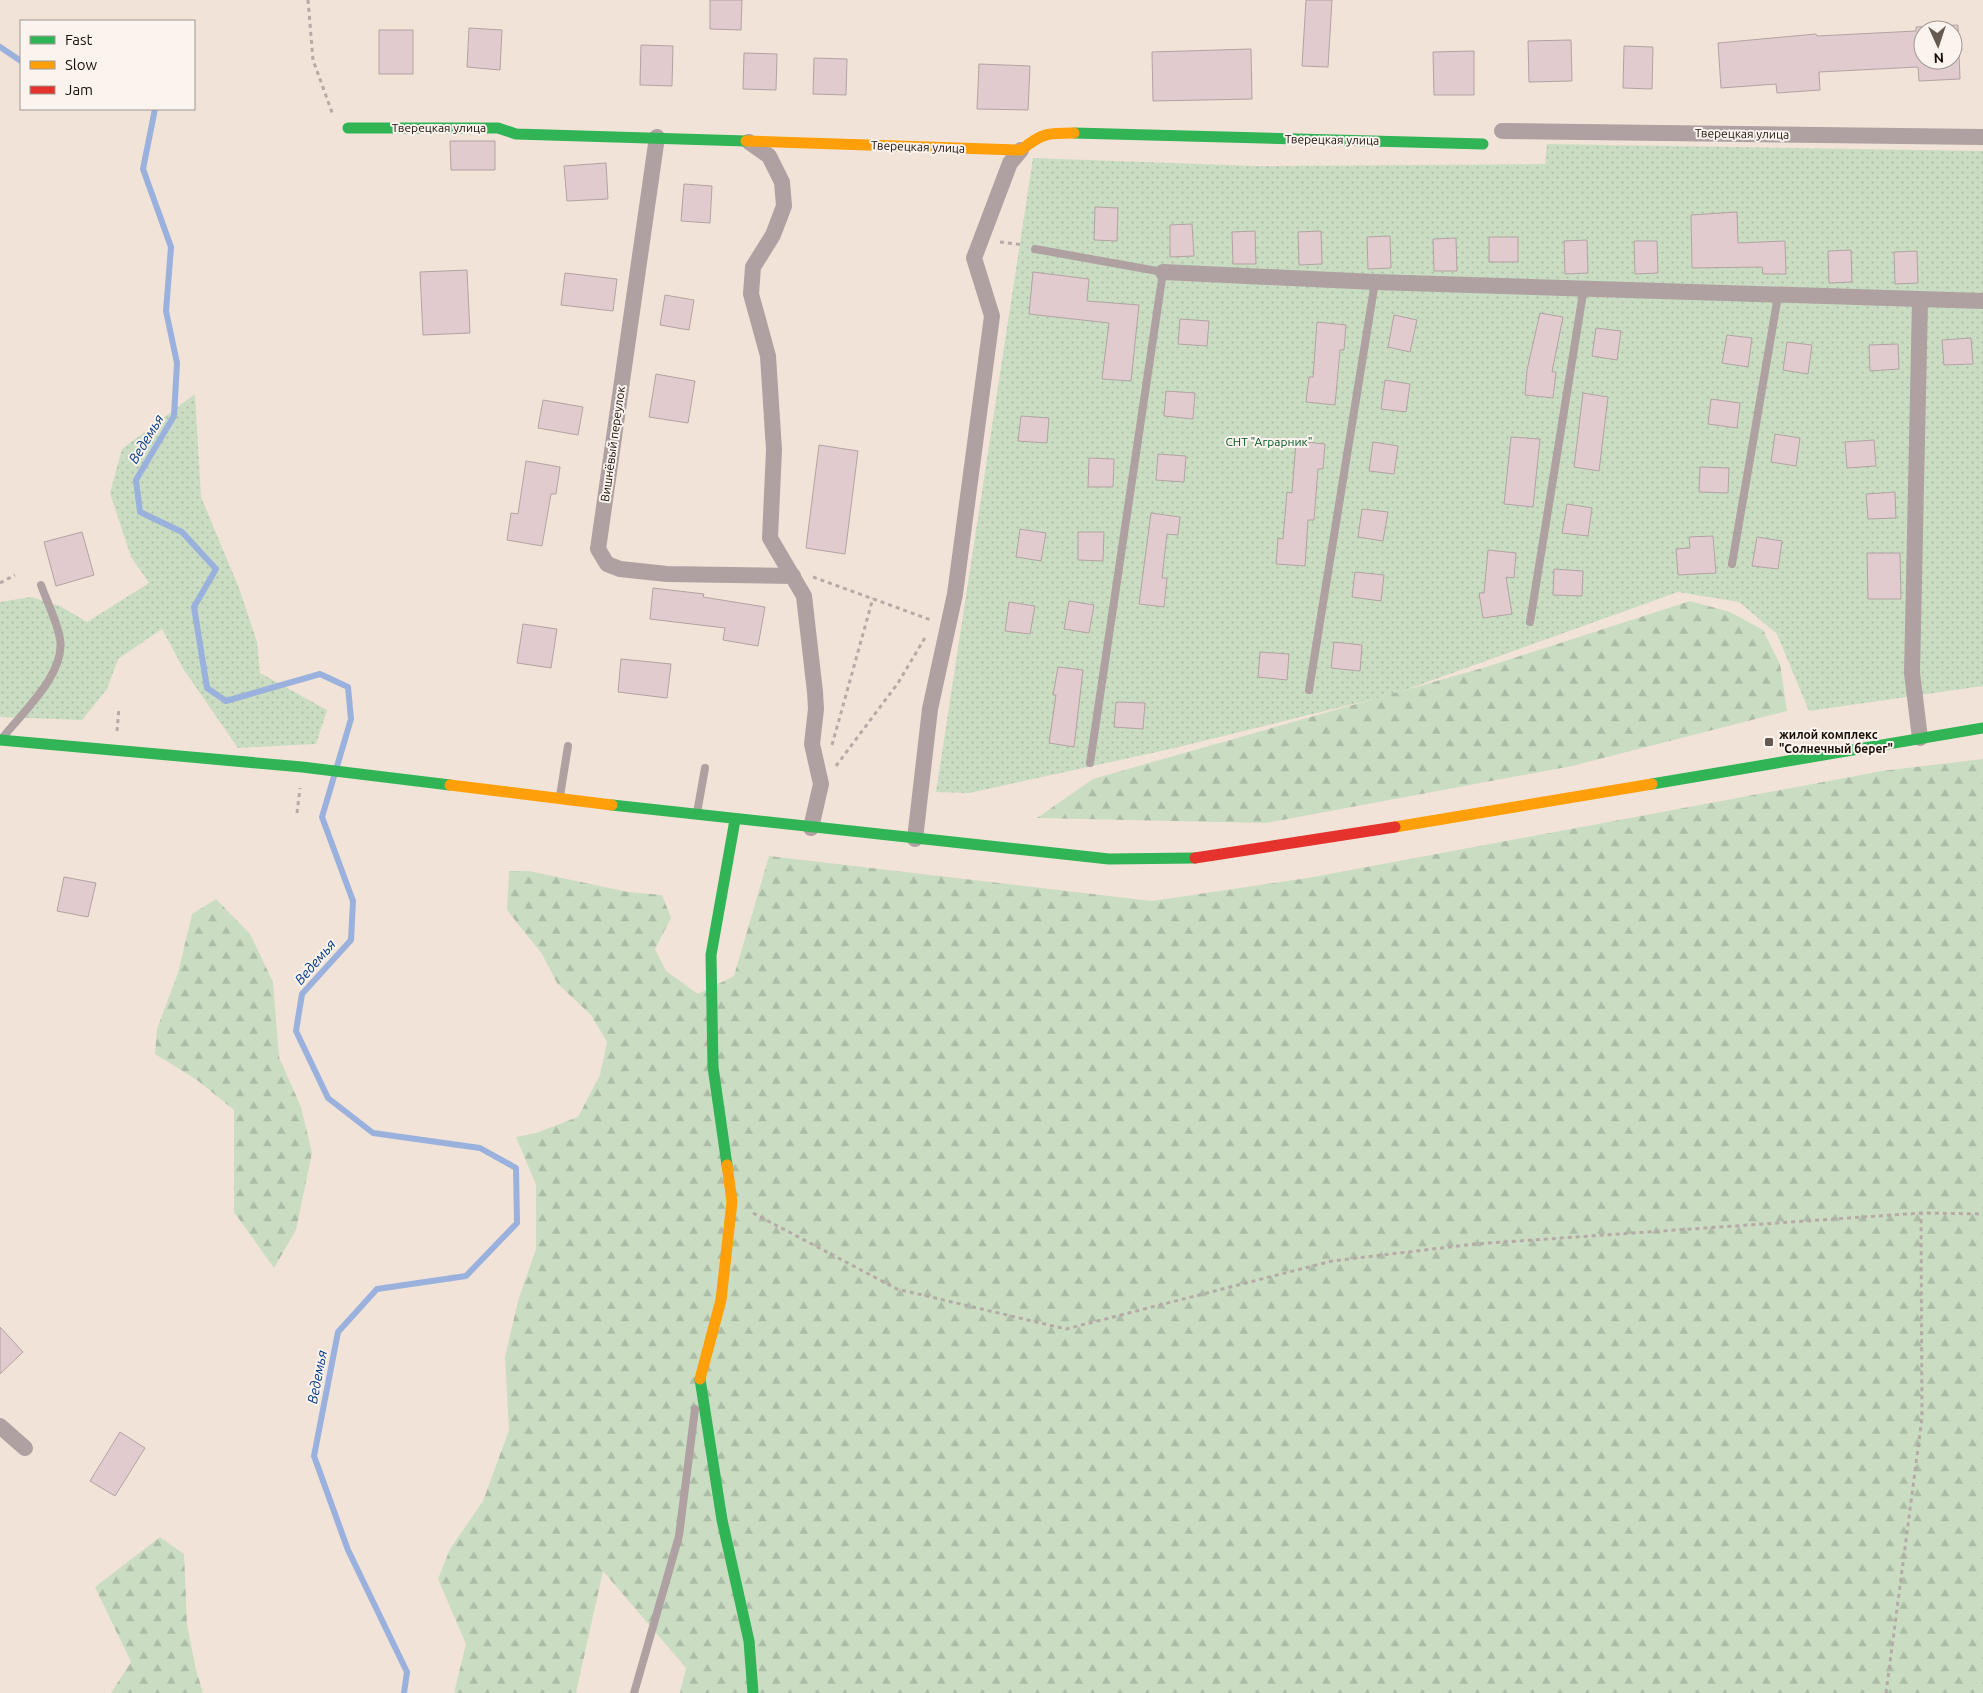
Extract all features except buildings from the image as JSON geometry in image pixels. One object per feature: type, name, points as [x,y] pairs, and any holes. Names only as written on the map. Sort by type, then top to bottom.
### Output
[{"type":"street","name":"Тверецкая улица","points":[[348,128],[498,128],[516,134],[1021,150],[1038,136],[1055,133],[1483,144]]},
{"type":"street","name":"Тверецкая улица","points":[[1502,131],[1983,137]]},
{"type":"street","name":"Вишнёвый переулок","points":[[657,137],[598,549],[607,564],[620,570],[667,574],[793,576]]},
{"type":"street","points":[[749,142],[769,156],[782,182],[784,206],[773,235],[753,267],[751,294],[768,356],[774,450],[770,538],[804,596],[816,708],[812,744],[821,784],[811,828]]},
{"type":"street","points":[[915,839],[930,709],[955,594],[992,316],[974,258],[982,241],[997,192],[1010,163],[1021,150]]},
{"type":"street","points":[[1164,272],[1375,282],[1584,287],[1920,301],[1983,301]]},
{"type":"street","points":[[1920,301],[1912,673],[1920,738]]},
{"type":"street","points":[[0,740],[302,767],[697,816],[1130,860],[1197,858],[1344,836],[1983,728]]},
{"type":"street","points":[[735,820],[711,955],[713,1067],[732,1202],[721,1300],[698,1382],[722,1520],[749,1641],[753,1693]]},
{"type":"street","points":[[0,1426],[24,1448]]},
{"type":"lane","points":[[1035,249],[1164,272],[1090,762]]},
{"type":"lane","points":[[1309,690],[1375,282]]},
{"type":"lane","points":[[1530,622],[1584,287]]},
{"type":"lane","points":[[1732,564],[1778,296]]},
{"type":"lane","points":[[0,740],[48,682],[60,654],[60,639],[42,585]]},
{"type":"lane","points":[[560,799],[568,746]]},
{"type":"lane","points":[[697,816],[705,768]]},
{"type":"lane","points":[[634,1693],[679,1536],[698,1382]]},
{"type":"path","points":[[308,0],[313,60],[333,118],[348,128]]},
{"type":"path","points":[[982,241],[1019,243],[1035,249]]},
{"type":"path","points":[[0,583],[15,575]]},
{"type":"path","points":[[793,576],[819,577],[934,621]]},
{"type":"path","points":[[821,784],[898,683],[934,621],[955,594]]},
{"type":"path","points":[[832,747],[873,598]]},
{"type":"path","points":[[732,1202],[897,1289],[1066,1329],[1332,1261],[1475,1244],[1921,1213],[1983,1214]]},
{"type":"path","points":[[1886,1693],[1922,1418],[1921,1213]]},
{"type":"green space","name":"СНТ \"Аграрник\"","points":[[1547,144],[1983,151],[1983,686],[1809,711],[1777,634],[1739,602],[1678,592],[1394,694],[1175,748],[969,793],[936,792],[1033,158],[1256,166],[1545,164]]},
{"type":"green space","points":[[195,394],[201,497],[239,588],[257,642],[260,673],[327,710],[316,744],[238,748],[184,670],[162,629],[118,659],[107,689],[82,720],[0,717],[0,602],[31,597],[60,606],[87,622],[149,583],[131,557],[110,493],[122,449]]},
{"type":"green space","points":[[1690,601],[1730,612],[1763,630],[1780,664],[1787,711],[1572,766],[1266,823],[1037,818],[1093,779],[1486,667]]},
{"type":"green space","points":[[1983,759],[1983,1693],[680,1693],[686,1668],[603,1571],[576,1693],[454,1693],[466,1644],[438,1579],[450,1549],[483,1501],[509,1430],[505,1357],[518,1301],[536,1249],[536,1185],[516,1137],[536,1133],[578,1117],[600,1075],[607,1042],[591,1015],[557,983],[542,954],[507,910],[509,871],[529,871],[628,892],[662,895],[671,918],[655,949],[666,971],[698,994],[734,976],[769,856],[1152,901],[1308,878],[1882,771]]},
{"type":"green space","points":[[216,899],[250,934],[273,982],[279,1057],[301,1107],[312,1153],[296,1230],[274,1268],[234,1212],[234,1110],[197,1080],[155,1054],[157,1029],[178,973],[192,914]]},
{"type":"green space","points":[[160,1537],[184,1554],[187,1624],[196,1670],[203,1693],[111,1693],[131,1662],[95,1587]]},
{"type":"waterway","name":"Ведемья","points":[[0,47],[20,60]]},
{"type":"waterway","name":"Ведемья","points":[[155,110],[143,169],[171,247],[166,311],[177,363],[174,416],[136,480],[140,512],[182,532],[216,569],[194,607],[207,688],[226,701],[320,674],[348,687],[351,719],[322,817],[353,901],[351,940],[302,994],[296,1031],[328,1098],[373,1133],[480,1148],[516,1168],[517,1223],[466,1276],[377,1289],[338,1332],[314,1456],[348,1550],[407,1672],[404,1693]]},
{"type":"traffic: fast","points":[[348,128],[498,128],[516,134],[746,141]]},
{"type":"traffic: fast","points":[[1074,133],[1483,144]]},
{"type":"traffic: fast","points":[[1652,784],[1983,728]]},
{"type":"traffic: fast","points":[[0,740],[302,767],[450,785]]},
{"type":"traffic: fast","points":[[612,805],[1109,859],[1195,858]]},
{"type":"traffic: fast","points":[[727,1165],[713,1067],[711,955],[735,820]]},
{"type":"traffic: fast","points":[[700,1379],[722,1520],[749,1641],[753,1693]]},
{"type":"traffic: slow","points":[[746,141],[1021,150],[1034,140],[1045,135],[1074,133]]},
{"type":"traffic: slow","points":[[1395,827],[1652,784]]},
{"type":"traffic: slow","points":[[450,785],[612,805]]},
{"type":"traffic: slow","points":[[700,1379],[721,1300],[732,1202],[727,1165]]},
{"type":"traffic: jam","points":[[1195,858],[1395,827]]},
{"type":"place","name":"жилой комплекс \"Солнечный берег\"","points":[[1769,742]]}]
